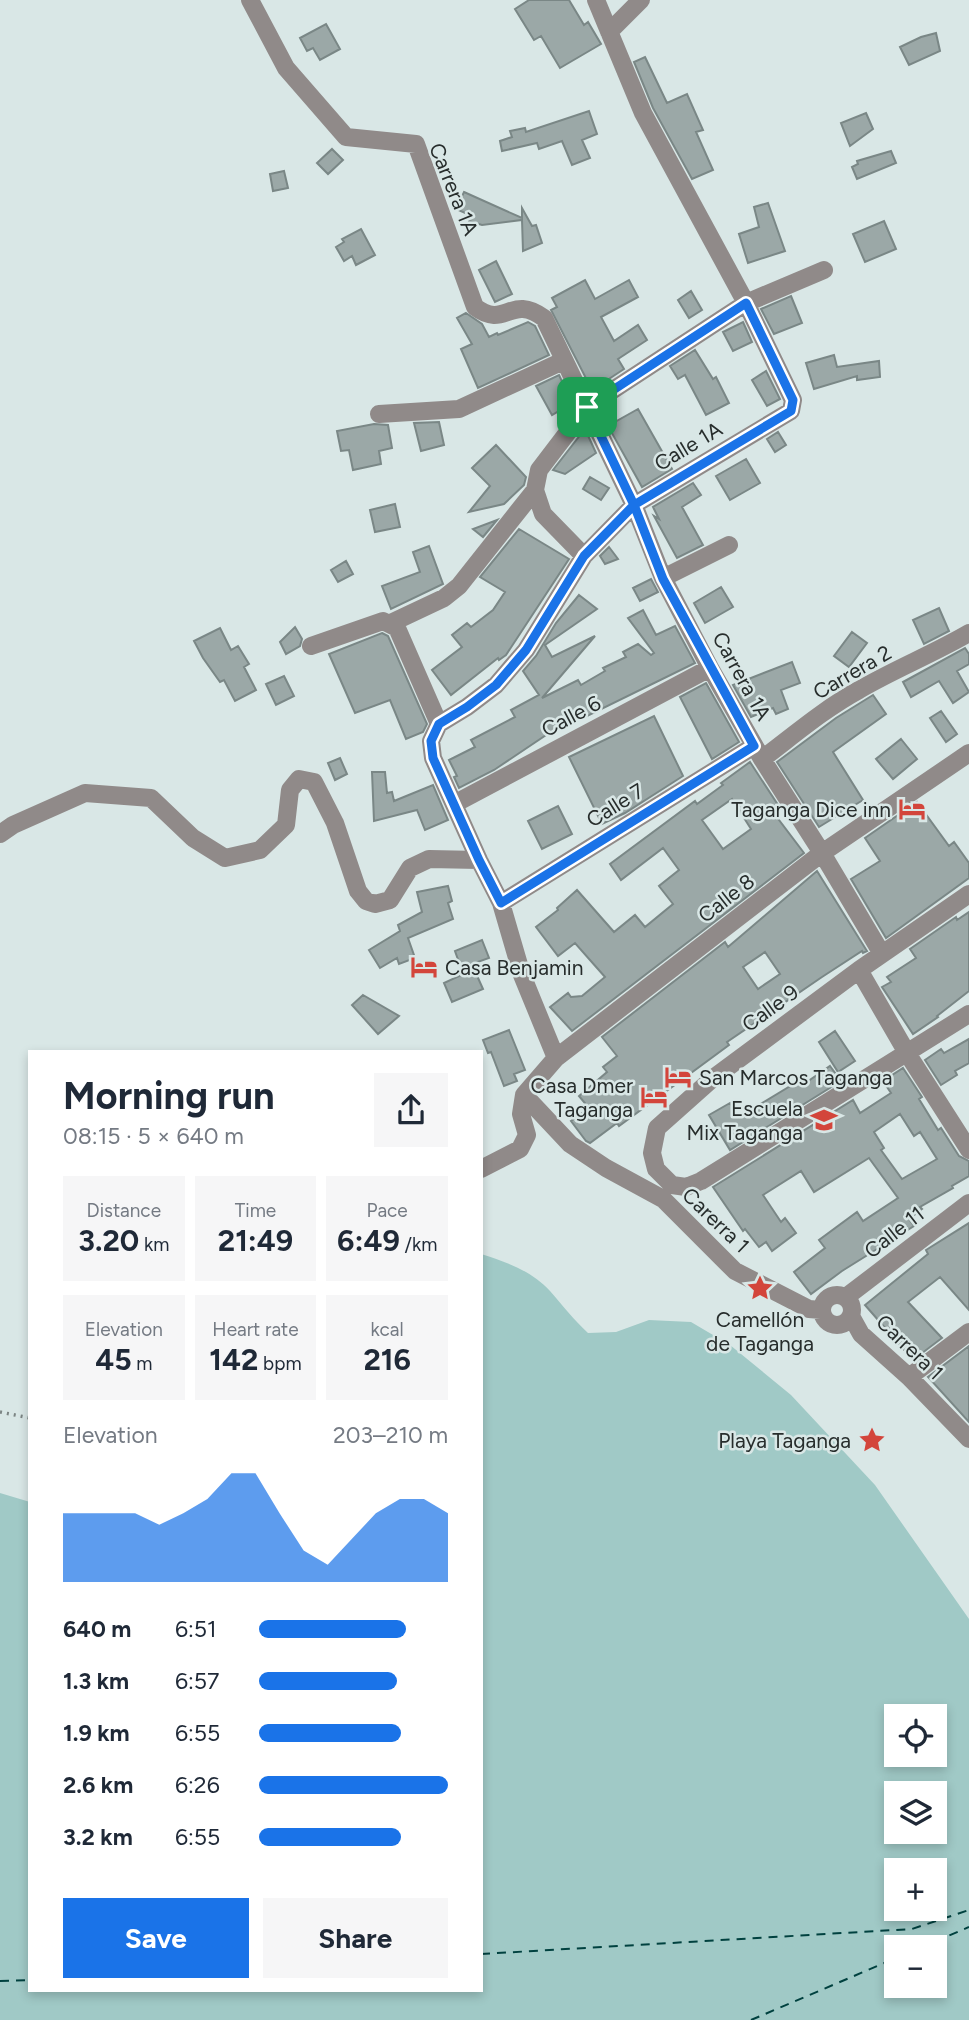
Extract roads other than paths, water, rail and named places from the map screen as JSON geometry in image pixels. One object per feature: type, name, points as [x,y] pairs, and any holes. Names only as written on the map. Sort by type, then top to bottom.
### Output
[{"type":"street","name":"Carrera 1A","points":[[250,0],[286,68],[346,137],[416,144],[475,307],[484,314],[495,317],[517,308],[533,310],[544,318],[634,505],[663,579],[710,668],[758,753],[882,954]]},
{"type":"street","points":[[596,0],[643,113],[746,303]]},
{"type":"street","points":[[609,32],[641,0]]},
{"type":"street","points":[[391,623],[444,598],[459,586],[535,489],[539,470],[587,407],[746,303],[824,270]]},
{"type":"street","name":"Calle 1A","points":[[439,724],[496,685],[526,650],[584,556],[634,505],[791,411],[793,400],[746,303]]},
{"type":"street","points":[[379,414],[459,409],[563,361]]},
{"type":"street","points":[[535,489],[543,514],[584,556]]},
{"type":"street","points":[[663,579],[729,545]]},
{"type":"street","points":[[311,646],[383,621],[397,628],[439,724],[431,741],[433,758],[501,903],[522,975],[556,1058]]},
{"type":"street","name":"Carrera 2","points":[[758,753],[861,688],[936,653],[969,633]]},
{"type":"street","name":"Calle 6","points":[[454,804],[710,668]]},
{"type":"street","name":"Calle 7","points":[[501,903],[758,753]]},
{"type":"street","name":"Calle 8","points":[[524,1095],[556,1058],[822,853],[969,753]]},
{"type":"street","points":[[0,834],[13,825],[85,793],[150,798],[193,838],[225,858],[260,850],[286,825],[290,790],[299,779],[314,782],[335,823],[358,891],[366,901],[375,904],[390,900],[410,868],[429,859],[479,860]]},
{"type":"street","name":"Calle 9","points":[[907,1053],[701,1181],[686,1187],[672,1185],[656,1170],[652,1153],[657,1128],[712,1079],[859,970],[969,894]]},
{"type":"street","points":[[859,970],[907,1053],[969,1150]]},
{"type":"street","points":[[907,1053],[969,1014]]},
{"type":"street","points":[[483,1168],[520,1149],[527,1135],[521,1114],[524,1095]]},
{"type":"street","name":"Carerra 1","points":[[524,1095],[570,1144],[606,1168],[663,1199],[734,1271],[808,1309],[821,1310]]},
{"type":"street","name":"Calle 11","points":[[846,1297],[969,1203]]},
{"type":"street","points":[[828,1297],[846,1297],[852,1308],[844,1324],[833,1325],[825,1320],[821,1310],[828,1297]]},
{"type":"street","name":"Carrera 1","points":[[850,1316],[861,1334],[909,1377],[969,1439]]},
{"type":"street","points":[[909,1377],[969,1332]]},
{"type":"water","points":[[483,1255],[509,1264],[535,1278],[588,1333],[616,1332],[649,1320],[691,1322],[730,1345],[791,1395],[875,1485],[969,1619],[969,2020],[0,2020],[0,1493],[28,1501],[28,1992],[483,1992]]},
{"type":"place","name":"Taganga Dice inn","points":[[912,809]]},
{"type":"place","name":"Casa Benjamin","points":[[424,967]]},
{"type":"place","name":"San Marcos Taganga","points":[[678,1077]]},
{"type":"place","name":"Casa Dmer Taganga","points":[[654,1097]]},
{"type":"place","name":"Escuela Mix Taganga","points":[[824,1120]]},
{"type":"place","name":"Camellón de Taganga","points":[[760,1288]]},
{"type":"place","name":"Playa Taganga","points":[[872,1440]]}]
